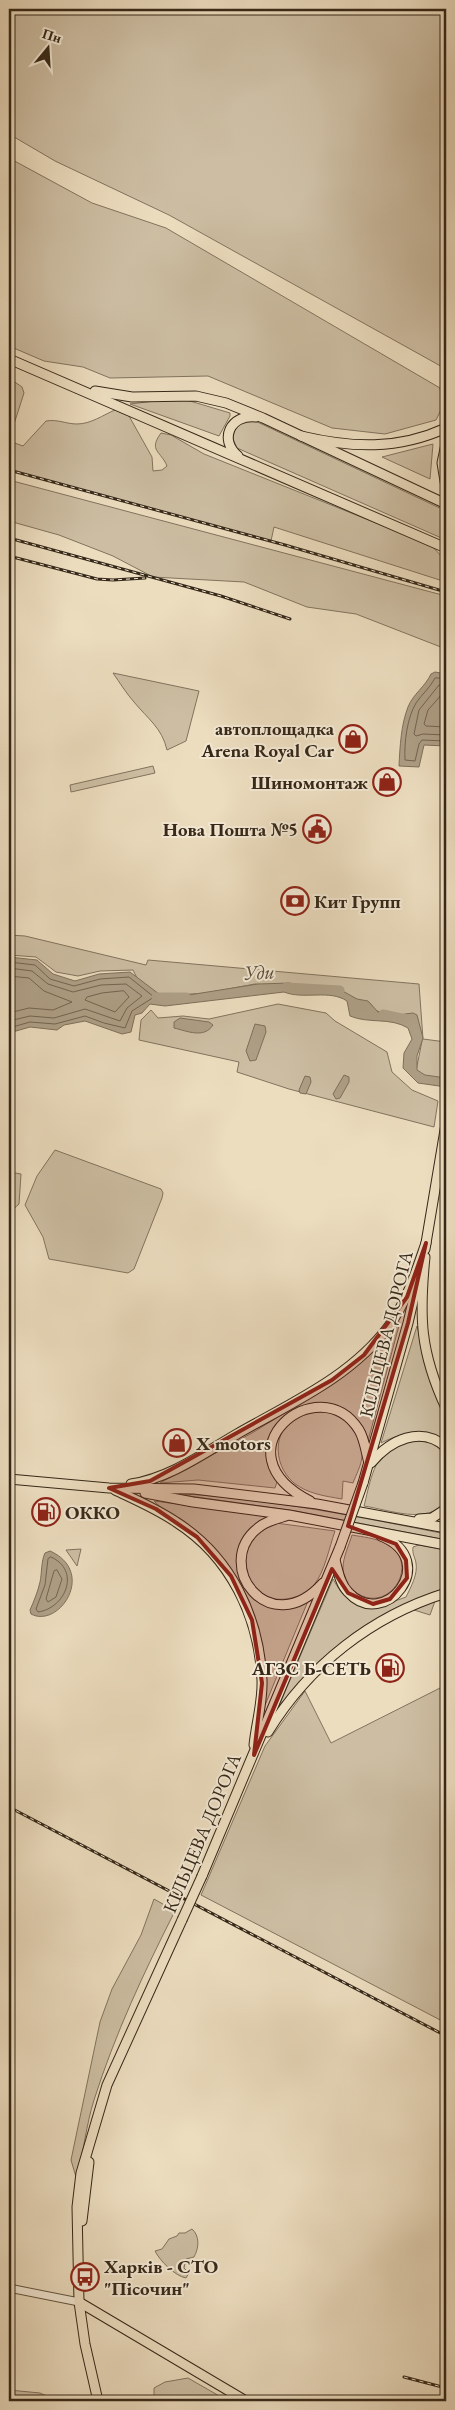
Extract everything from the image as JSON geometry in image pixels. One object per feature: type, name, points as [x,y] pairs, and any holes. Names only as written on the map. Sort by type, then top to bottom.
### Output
[{"type":"main road","points":[[9,359],[446,548]]},
{"type":"main road","points":[[77,387],[124,396],[180,395],[226,403],[263,418],[446,504]]},
{"type":"main road","points":[[247,462],[232,450],[228,440],[229,430],[235,421],[240,418],[250,416],[263,418]]},
{"type":"main road","points":[[302,436],[344,445],[386,445],[414,441],[446,428]]},
{"type":"main road","points":[[446,444],[442,463],[446,487]]},
{"type":"main road","name":"КІЛЬЦЕВА ДОРОГА","points":[[98,2401],[85,2344],[79,2302],[79,2254],[76,2226],[78,2189],[85,2157],[107,2085],[202,1876],[254,1755],[335,1560],[363,1483],[408,1323],[426,1243],[446,1124]]},
{"type":"main road","points":[[426,1243],[421,1300],[424,1345],[436,1385],[446,1408]]},
{"type":"main road","points":[[110,1488],[150,1481],[182,1466],[332,1380],[364,1355],[389,1326],[407,1297],[426,1243]]},
{"type":"main road","points":[[317,1504],[286,1486],[274,1470],[271,1449],[279,1428],[287,1418],[308,1409],[327,1408],[336,1410],[352,1422],[360,1431],[369,1465],[390,1445],[409,1437],[431,1438],[446,1447]]},
{"type":"main road","points":[[9,1479],[110,1488],[194,1489],[317,1504],[446,1528]]},
{"type":"main road","points":[[110,1488],[156,1509],[197,1537],[231,1576],[242,1596],[257,1640],[262,1682],[254,1755]]},
{"type":"main road","points":[[126,1488],[193,1502],[289,1515],[446,1545]]},
{"type":"main road","points":[[394,1518],[424,1519],[438,1515],[446,1509]]},
{"type":"main road","points":[[289,1515],[259,1526],[246,1541],[241,1560],[244,1579],[250,1588],[264,1600],[274,1604],[293,1604],[311,1596],[328,1577]]},
{"type":"main road","points":[[335,1560],[343,1585],[355,1598],[373,1604],[390,1599],[398,1594],[407,1578],[406,1560],[402,1551],[388,1539],[364,1529]]},
{"type":"main road","points":[[254,1755],[278,1715],[298,1688],[329,1658],[360,1633],[402,1611],[446,1593]]},
{"type":"main road","points":[[79,2302],[246,2401]]},
{"type":"street","points":[[9,2288],[79,2302]]},
{"type":"highlighted area","points":[[426,1243],[408,1323],[348,1526],[396,1544],[406,1560],[407,1578],[390,1599],[373,1604],[348,1593],[332,1569],[254,1755],[262,1683],[252,1620],[231,1576],[197,1537],[156,1509],[109,1488],[150,1481],[332,1380],[364,1355],[407,1297]]},
{"type":"shaded area","points":[[9,9],[446,9],[446,369],[169,215],[55,161],[9,134]]},
{"type":"shaded area","points":[[9,158],[92,203],[166,228],[440,388],[443,406],[436,420],[385,434],[332,428],[208,376],[110,378],[83,367],[44,361],[9,346]]},
{"type":"shaded area","points":[[9,378],[22,387],[24,393],[14,424],[9,425]]},
{"type":"shaded area","points":[[180,398],[230,413],[219,436],[130,404]]},
{"type":"shaded area","points":[[115,410],[129,416],[152,457],[153,471],[162,470],[167,466],[157,451],[157,439],[161,433],[171,435],[204,454],[431,545],[446,559],[446,582],[274,527],[271,541],[9,470],[9,441],[23,446],[46,421],[82,424]]},
{"type":"shaded area","points":[[251,419],[446,511],[446,540],[237,448],[233,439],[235,423]]},
{"type":"shaded area","points":[[433,444],[430,479],[382,457]]},
{"type":"shaded area","points":[[9,480],[446,596],[446,649],[356,614],[307,607],[244,582],[153,577],[113,556],[59,535],[9,521]]},
{"type":"shaded area","points":[[113,673],[199,691],[186,741],[167,750],[162,736],[154,724],[131,699]]},
{"type":"shaded area","points":[[153,766],[155,773],[71,792],[70,785]]},
{"type":"shaded area","points":[[9,935],[25,936],[146,965],[148,960],[419,984],[423,1039],[446,1042],[442,1079],[419,1075],[416,1071],[422,1041],[417,1017],[403,1014],[397,1019],[375,1010],[370,1003],[360,1001],[341,991],[255,984],[207,993],[175,995],[144,992],[133,970],[100,971],[78,976],[56,972],[36,957],[9,955]]},
{"type":"shaded area","points":[[278,1004],[326,1013],[335,1021],[387,1052],[392,1072],[412,1090],[438,1101],[434,1127],[289,1089],[237,1072],[239,1062],[139,1040],[141,1020],[151,1010],[158,1018],[183,1016],[209,1019]]},
{"type":"shaded area","points":[[55,1150],[161,1189],[163,1193],[162,1198],[134,1269],[128,1273],[49,1259],[43,1237],[25,1205],[37,1176]]},
{"type":"shaded area","points":[[9,1172],[21,1174],[19,1204],[9,1213]]},
{"type":"shaded area","points":[[400,1322],[368,1441],[365,1431],[359,1422],[343,1409],[323,1403],[312,1404],[302,1407],[294,1414],[272,1448],[269,1461],[270,1468],[277,1482],[275,1488],[198,1480],[160,1483],[252,1433],[337,1381],[363,1360],[394,1324]]},
{"type":"shaded area","points":[[417,1326],[434,1386],[446,1415],[446,1440],[430,1434],[414,1433],[397,1436],[381,1443]]},
{"type":"shaded area","points":[[327,1411],[341,1418],[353,1428],[361,1441],[361,1464],[353,1483],[343,1481],[342,1499],[317,1494],[299,1487],[281,1466],[279,1455],[278,1445],[281,1435],[293,1418],[306,1412]]},
{"type":"shaded area","points":[[414,1440],[432,1443],[446,1454],[446,1502],[438,1509],[429,1513],[419,1514],[396,1513],[364,1506],[370,1482],[380,1459],[391,1448]]},
{"type":"shaded area","points":[[184,1494],[283,1504],[348,1515],[446,1534],[446,1540],[296,1511]]},
{"type":"shaded area","points":[[154,1501],[276,1517],[255,1527],[244,1538],[240,1553],[241,1576],[278,1608],[289,1608],[308,1601],[261,1715],[263,1673],[233,1575]]},
{"type":"shaded area","points":[[276,1523],[335,1531],[318,1579],[310,1590],[295,1597],[277,1599],[263,1595],[252,1586],[246,1573],[245,1559],[249,1545],[259,1532]]},
{"type":"shaded area","points":[[352,1535],[381,1541],[396,1552],[401,1562],[401,1574],[397,1584],[389,1593],[379,1598],[367,1597],[354,1591],[347,1584],[343,1575],[343,1564]]},
{"type":"shaded area","points":[[419,1545],[446,1550],[446,1588],[400,1608],[355,1636],[314,1670],[279,1706],[333,1579],[340,1591],[356,1604],[374,1606],[406,1597],[416,1572],[413,1547]]},
{"type":"shaded area","points":[[81,1549],[77,1566],[66,1550]]},
{"type":"shaded area","points":[[435,1601],[430,1615],[414,1610]]},
{"type":"shaded area","points":[[446,1685],[446,2023],[201,1895],[265,1746],[305,1691],[331,1743]]},
{"type":"shaded area","points":[[154,1899],[175,1911],[141,1980],[102,2075],[91,2109],[76,2177],[71,2160],[100,2022],[112,1989],[141,1935]]},
{"type":"shaded area","points":[[192,2229],[195,2232],[198,2246],[194,2257],[186,2259],[184,2268],[189,2273],[186,2278],[168,2267],[155,2251],[162,2249],[169,2239],[177,2236],[179,2233],[185,2233]]},
{"type":"shaded area","points":[[188,2378],[228,2401],[154,2401],[154,2388],[165,2382]]},
{"type":"shaded area","points":[[9,2390],[40,2393],[58,2401],[9,2401]]},
{"type":"water","points":[[435,672],[446,674],[446,746],[424,745],[419,767],[399,766],[402,728],[408,707],[431,674]]},
{"type":"water","points":[[9,957],[37,960],[53,974],[75,981],[99,974],[130,972],[159,994],[170,998],[258,984],[290,983],[298,987],[339,989],[357,999],[368,1001],[378,1012],[399,1019],[405,1014],[413,1013],[417,1015],[423,1038],[417,1056],[417,1070],[425,1075],[446,1078],[446,1087],[418,1083],[403,1068],[404,1053],[412,1039],[408,1028],[387,1021],[365,1020],[350,1016],[347,1001],[340,997],[324,995],[300,995],[284,992],[165,1006],[150,1004],[142,1013],[135,1015],[131,1032],[122,1034],[85,1021],[64,1025],[57,1030],[30,1027],[9,1033]]},
{"type":"water","points":[[180,1018],[209,1022],[213,1025],[205,1032],[200,1033],[174,1028],[174,1022]]},
{"type":"water","points":[[255,1024],[265,1026],[266,1032],[256,1060],[250,1061],[246,1051]]},
{"type":"water","points":[[344,1075],[349,1077],[349,1082],[340,1098],[336,1099],[333,1094]]},
{"type":"water","points":[[305,1076],[310,1077],[311,1082],[306,1094],[300,1093],[299,1090]]},
{"type":"water","points":[[50,1551],[64,1560],[71,1572],[72,1584],[69,1596],[62,1606],[52,1613],[42,1616],[31,1614],[30,1610],[41,1578],[44,1556],[45,1553]]},
{"type":"waterway","name":"Уди","points":[[286,987],[340,990]]},
{"type":"waterway","name":"Уди","points":[[156,997],[186,997]]},
{"type":"waterway","name":"Уди","points":[[383,1014],[411,1020]]},
{"type":"railway","points":[[9,470],[285,545],[446,592]]},
{"type":"railway","points":[[9,538],[221,596],[290,619]]},
{"type":"railway","points":[[9,556],[97,579],[145,578]]},
{"type":"railway","points":[[9,1807],[446,2036]]},
{"type":"railway","points":[[404,2377],[446,2388]]},
{"type":"place","name":"автоплощадка Arena Royal Car","points":[[353,739]]},
{"type":"place","name":"Шиномонтаж","points":[[387,782]]},
{"type":"place","name":"Нова Пошта №5","points":[[317,829]]},
{"type":"place","name":"Кит Групп","points":[[295,901]]},
{"type":"place","name":"Х motors","points":[[177,1443]]},
{"type":"place","name":"ОККО","points":[[46,1512]]},
{"type":"place","name":"АГЗС Б-СЕТЬ","points":[[390,1668]]},
{"type":"place","name":"Харків - СТО \"Пісочин\"","points":[[85,2277]]}]
